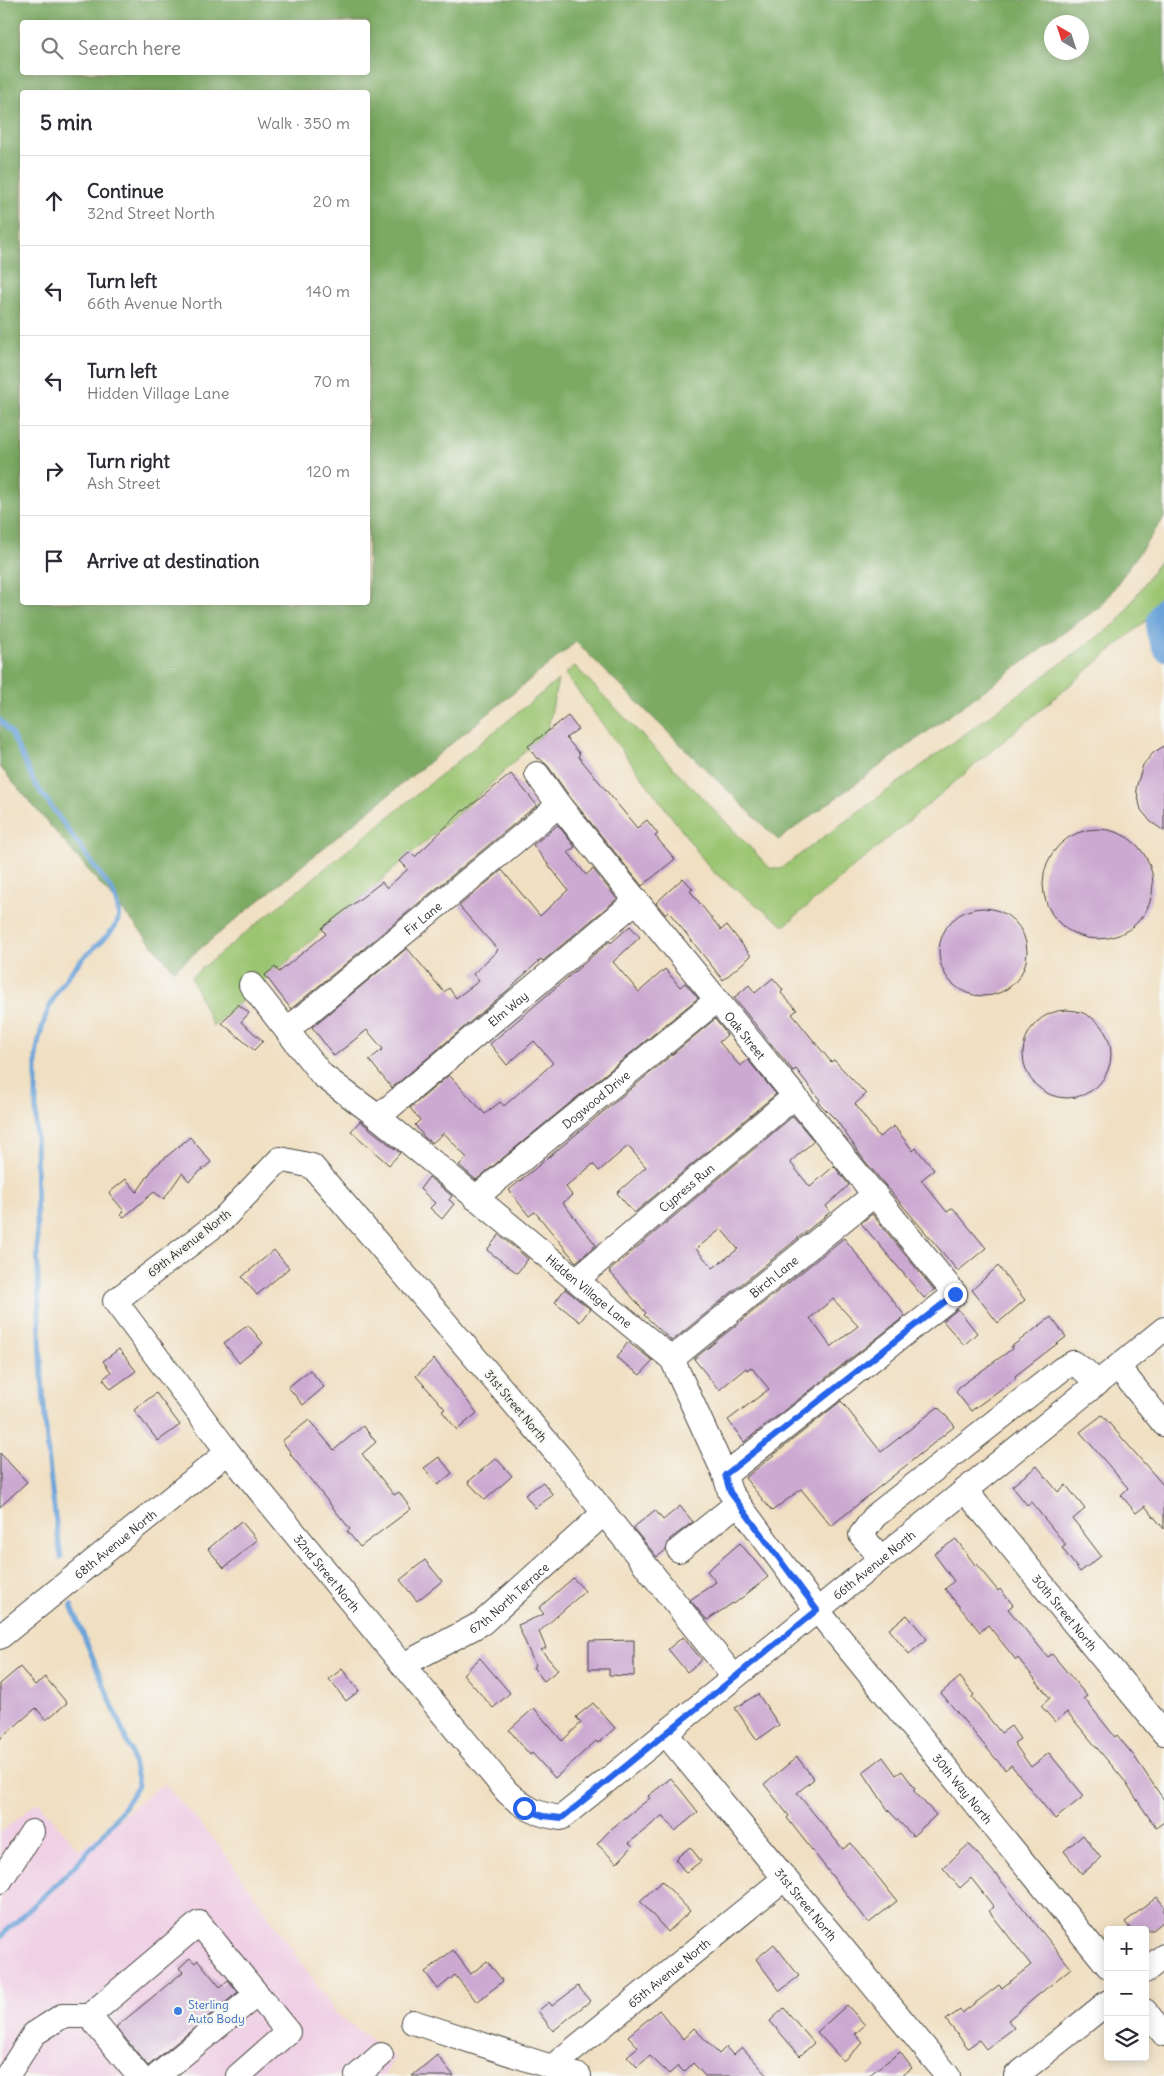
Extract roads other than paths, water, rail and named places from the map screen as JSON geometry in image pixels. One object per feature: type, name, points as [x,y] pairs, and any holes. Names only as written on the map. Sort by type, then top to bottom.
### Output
[{"type":"street","name":"Oak Street","points":[[537,774],[559,805],[636,901],[955,1294],[725,1475]]},
{"type":"street","name":"Fir Lane","points":[[287,1030],[559,805]]},
{"type":"street","name":"Elm Way","points":[[378,1118],[636,901]]},
{"type":"street","name":"Hidden Village Lane","points":[[252,985],[322,1075],[378,1118],[672,1359],[725,1475],[730,1492],[817,1610]]},
{"type":"street","name":"Dogwood Drive","points":[[475,1198],[717,1000]]},
{"type":"street","name":"Cypress Run","points":[[576,1280],[795,1096]]},
{"type":"street","name":"69th Avenue North","points":[[114,1301],[222,1220],[280,1159]]},
{"type":"street","name":"31st Street North","points":[[280,1159],[312,1166],[558,1456],[734,1677]]},
{"type":"street","name":"Birch Lane","points":[[672,1359],[875,1194]]},
{"type":"street","name":"32nd Street North","points":[[114,1301],[228,1452],[507,1792],[524,1808],[543,1816],[562,1818]]},
{"type":"street","name":"66th Avenue North","points":[[562,1818],[1164,1329]]},
{"type":"street","points":[[881,1558],[861,1535],[875,1516],[1062,1369],[1073,1363],[1085,1371],[1097,1384]]},
{"type":"street","points":[[1118,1367],[1164,1424]]},
{"type":"street","name":"68th Avenue North","points":[[0,1637],[228,1452]]},
{"type":"street","name":"30th Street North","points":[[965,1490],[1164,1733]]},
{"type":"street","points":[[679,1550],[738,1503]]},
{"type":"street","name":"67th North Terrace","points":[[403,1665],[482,1623],[604,1513]]},
{"type":"street","name":"30th Way North","points":[[817,1610],[1104,1961]]},
{"type":"street","name":"31st Street North","points":[[665,1733],[948,2076]]},
{"type":"street","points":[[0,1881],[32,1832]]},
{"type":"street","name":"65th Avenue North","points":[[552,2067],[785,1878]]},
{"type":"street","points":[[7,2076],[34,2034],[62,2016],[89,2016],[199,1923],[288,2032],[238,2076]]},
{"type":"street","points":[[1149,1968],[1164,1956]]},
{"type":"street","points":[[157,2076],[257,1994]]},
{"type":"street","points":[[1016,2076],[1104,2005]]},
{"type":"street","points":[[89,2016],[139,2076]]},
{"type":"street","points":[[1148,2016],[1164,2034]]},
{"type":"street","points":[[413,2022],[579,2076]]},
{"type":"street","points":[[358,2076],[381,2056]]},
{"type":"waterway","points":[[1164,605],[1155,623],[1155,634],[1164,652]]},
{"type":"waterway","points":[[0,720],[11,733],[35,784],[113,892],[118,913],[116,925],[75,967],[52,1001],[42,1027],[36,1056],[37,1244],[42,1370],[52,1495],[61,1557]]},
{"type":"waterway","points":[[0,1937],[75,1866],[109,1827],[138,1785],[131,1751],[71,1605]]},
{"type":"place","name":"Sterling Auto Body","points":[[178,2011]]}]
